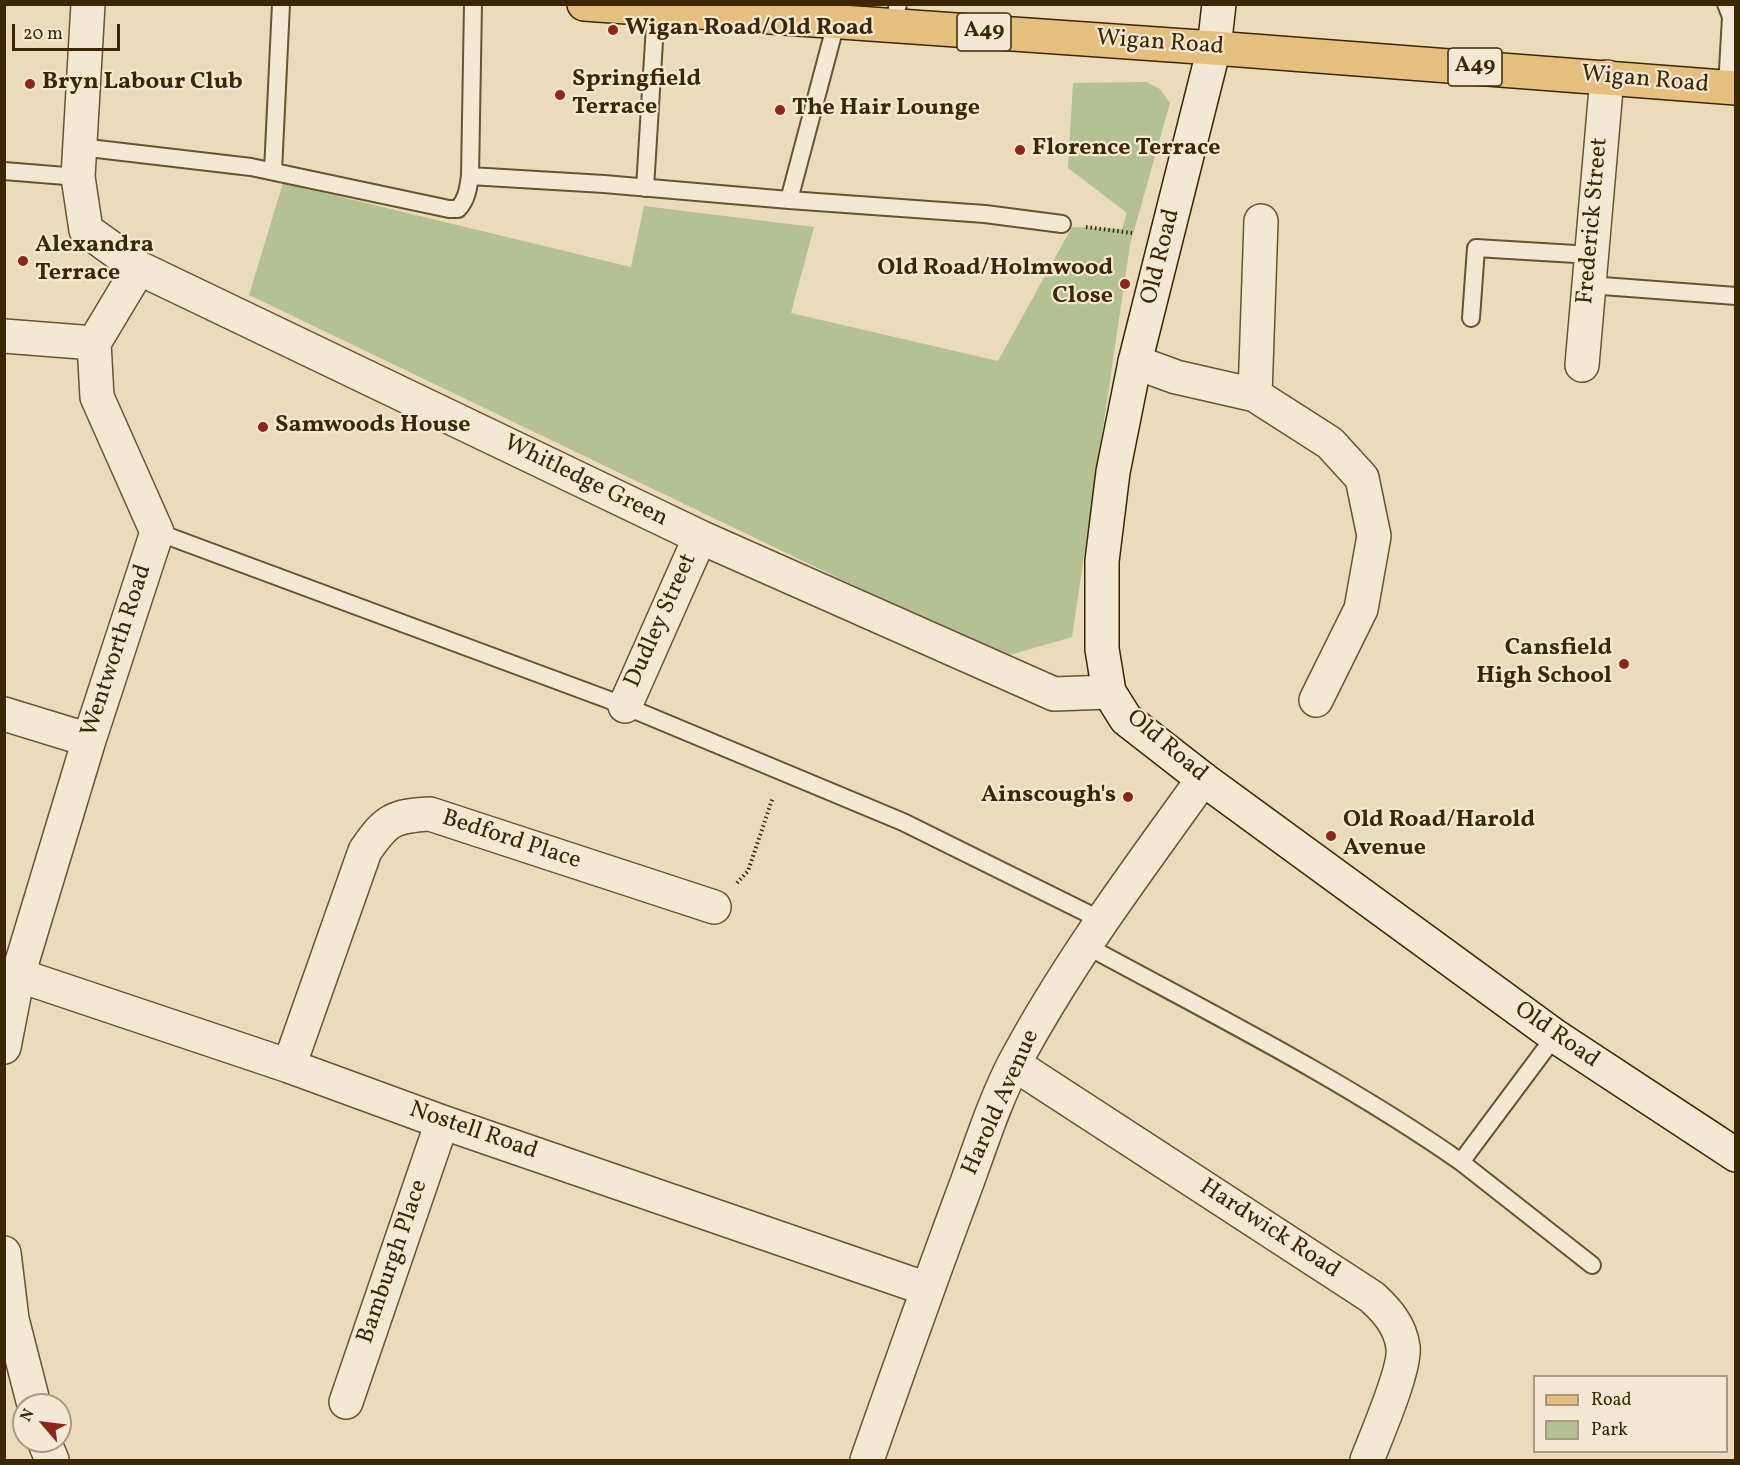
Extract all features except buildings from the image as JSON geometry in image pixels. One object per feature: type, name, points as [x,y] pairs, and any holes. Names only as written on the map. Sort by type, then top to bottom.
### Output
[{"type":"main road","name":"Wigan Road","points":[[584,4],[836,23],[895,15],[1214,48],[1731,87]]},
{"type":"street","name":"Whitledge Green","points":[[88,4],[79,162],[86,230],[139,268],[700,537],[1054,694],[1109,692]]},
{"type":"street","name":"Old Road","points":[[1219,4],[1214,48],[1135,362],[1113,472],[1102,561],[1102,649],[1109,692],[1126,719],[1203,779],[1555,1036],[1736,1155]]},
{"type":"street","name":"Frederick Street","points":[[1582,365],[1607,77]]},
{"type":"street","points":[[1255,395],[1261,221]]},
{"type":"street","points":[[4,336],[94,343],[139,268]]},
{"type":"street","name":"Wentworth Road","points":[[4,1047],[18,975],[89,740],[157,532],[97,397],[94,343]]},
{"type":"street","points":[[1135,362],[1176,377],[1255,395],[1330,443],[1362,478],[1374,536],[1361,609],[1316,699]]},
{"type":"street","name":"Dudley Street","points":[[625,706],[700,537]]},
{"type":"street","points":[[4,714],[89,740]]},
{"type":"street","name":"Harold Avenue","points":[[867,1461],[927,1289],[996,1104],[1014,1064],[1093,933],[1203,779]]},
{"type":"street","name":"Bedford Place","points":[[289,1066],[365,851],[379,831],[402,816],[430,814],[714,907]]},
{"type":"street","name":"Nostell Road","points":[[18,975],[289,1066],[442,1122],[927,1289]]},
{"type":"street","name":"Hardwick Road","points":[[1014,1064],[1372,1297],[1388,1311],[1398,1329],[1403,1348],[1401,1366],[1367,1461]]},
{"type":"street","name":"Bamburgh Place","points":[[346,1402],[442,1122]]},
{"type":"street","points":[[4,1253],[12,1319],[31,1393]]},
{"type":"lane","points":[[273,171],[281,4]]},
{"type":"lane","points":[[4,171],[79,162],[251,167],[458,209],[464,203],[470,176],[473,4]]},
{"type":"lane","points":[[1726,4],[1731,17],[1731,87]]},
{"type":"lane","points":[[645,188],[656,9]]},
{"type":"lane","points":[[789,200],[836,23]]},
{"type":"lane","points":[[470,176],[985,214],[1062,224]]},
{"type":"lane","points":[[1472,318],[1476,249],[1736,296]]},
{"type":"lane","points":[[157,532],[625,706],[903,822],[1093,933],[1425,1138],[1461,1162],[1592,1265]]},
{"type":"lane","points":[[1461,1162],[1555,1036]]},
{"type":"path","points":[[1062,224],[1167,238]]},
{"type":"path","points":[[714,907],[748,871],[782,772]]},
{"type":"green space","points":[[1146,82],[1160,89],[1170,103],[1130,245],[1072,637],[1003,657],[249,295],[283,183],[631,267],[644,206],[814,227],[791,313],[998,361],[1072,227],[1122,229],[1127,213],[1068,168],[1073,83]]},
{"type":"place","name":"Wigan Road/Old Road","points":[[613,30]]},
{"type":"place","name":"Bryn Labour Club","points":[[30,84]]},
{"type":"place","name":"Springfield Terrace","points":[[560,95]]},
{"type":"place","name":"The Hair Lounge","points":[[780,110]]},
{"type":"place","name":"Florence Terrace","points":[[1020,150]]},
{"type":"place","name":"Alexandra Terrace","points":[[23,261]]},
{"type":"place","name":"Old Road/Holmwood Close","points":[[1125,284]]},
{"type":"place","name":"Samwoods House","points":[[263,427]]},
{"type":"place","name":"Cansfield High School","points":[[1624,664]]},
{"type":"place","name":"Ainscough's","points":[[1128,797]]},
{"type":"place","name":"Old Road/Harold Avenue","points":[[1331,836]]}]
